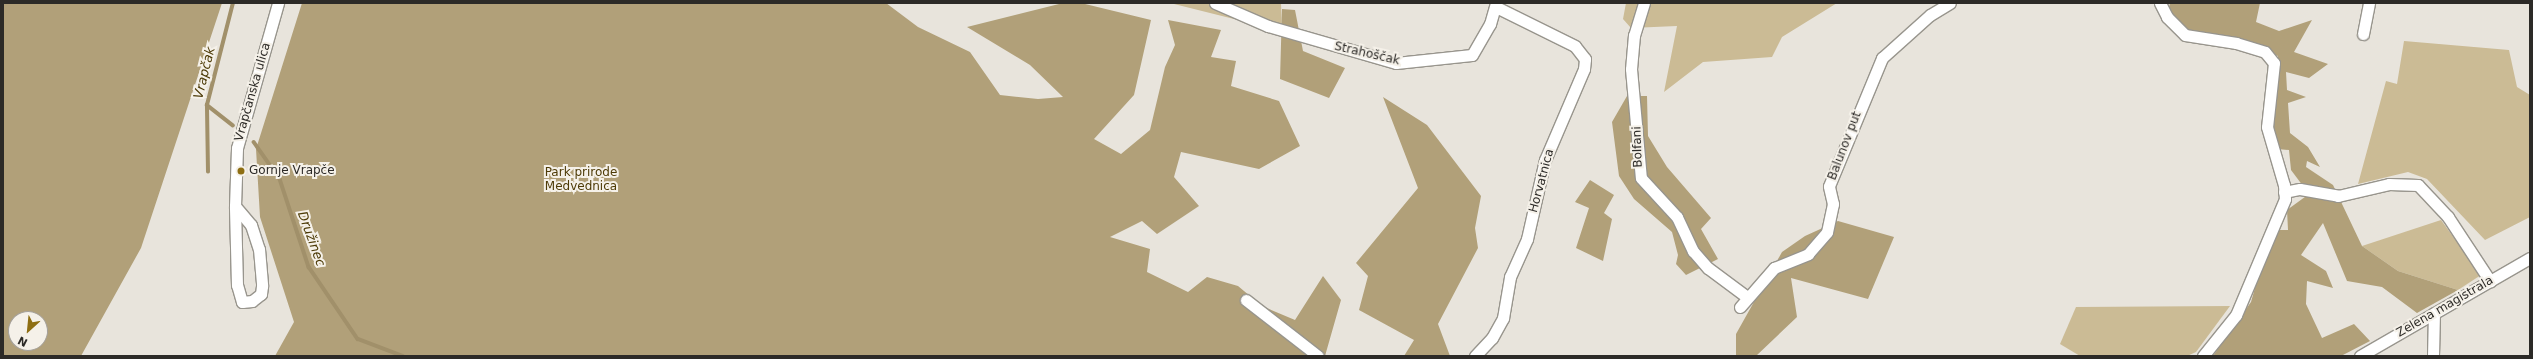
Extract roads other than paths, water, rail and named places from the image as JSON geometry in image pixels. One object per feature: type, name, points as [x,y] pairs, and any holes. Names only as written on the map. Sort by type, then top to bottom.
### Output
[{"type":"street","name":"Vrapčanska ulica","points":[[235,206],[251,225],[259,249],[262,286],[261,294],[252,301],[242,302],[237,285],[235,206],[238,140],[278,3]]},
{"type":"street","name":"Strahoščak","points":[[1215,3],[1268,26],[1396,63],[1472,55],[1496,5]]},
{"type":"street","name":"Bolfani","points":[[1644,3],[1634,35],[1632,70],[1641,178],[1677,217],[1692,251],[1708,268],[1747,298]]},
{"type":"street","name":"Balunov put","points":[[1740,307],[1774,268],[1808,254],[1827,232],[1833,204],[1829,186],[1882,58],[1930,15],[1950,3]]},
{"type":"street","points":[[2160,3],[2167,18],[2185,35],[2236,43],[2265,52],[2274,63],[2267,127],[2285,199],[2236,316],[2203,356]]},
{"type":"street","points":[[2363,34],[2369,3]]},
{"type":"street","name":"Horvatnica","points":[[1476,356],[1492,338],[1503,318],[1510,277],[1527,239],[1546,160],[1584,69],[1585,59],[1575,46],[1496,5]]},
{"type":"street","points":[[2284,192],[2300,189],[2338,196],[2389,184],[2418,185],[2448,217],[2490,281]]},
{"type":"street","name":"Zelena magistrala","points":[[2360,356],[2530,258]]},
{"type":"street","points":[[1246,300],[1318,356]]},
{"type":"street","points":[[2433,356],[2434,313]]},
{"type":"waterway","name":"Vrapčak","points":[[208,172],[207,105],[233,3]]},
{"type":"waterway","name":"Družinec","points":[[207,105],[233,125]]},
{"type":"waterway","name":"Družinec","points":[[254,142],[280,179],[309,267],[358,339],[403,356]]},
{"type":"place","name":"Gornje Vrapče","points":[[241,171]]},
{"type":"park label","name":"Park prirode Medvednica","points":[[581,180]]}]
